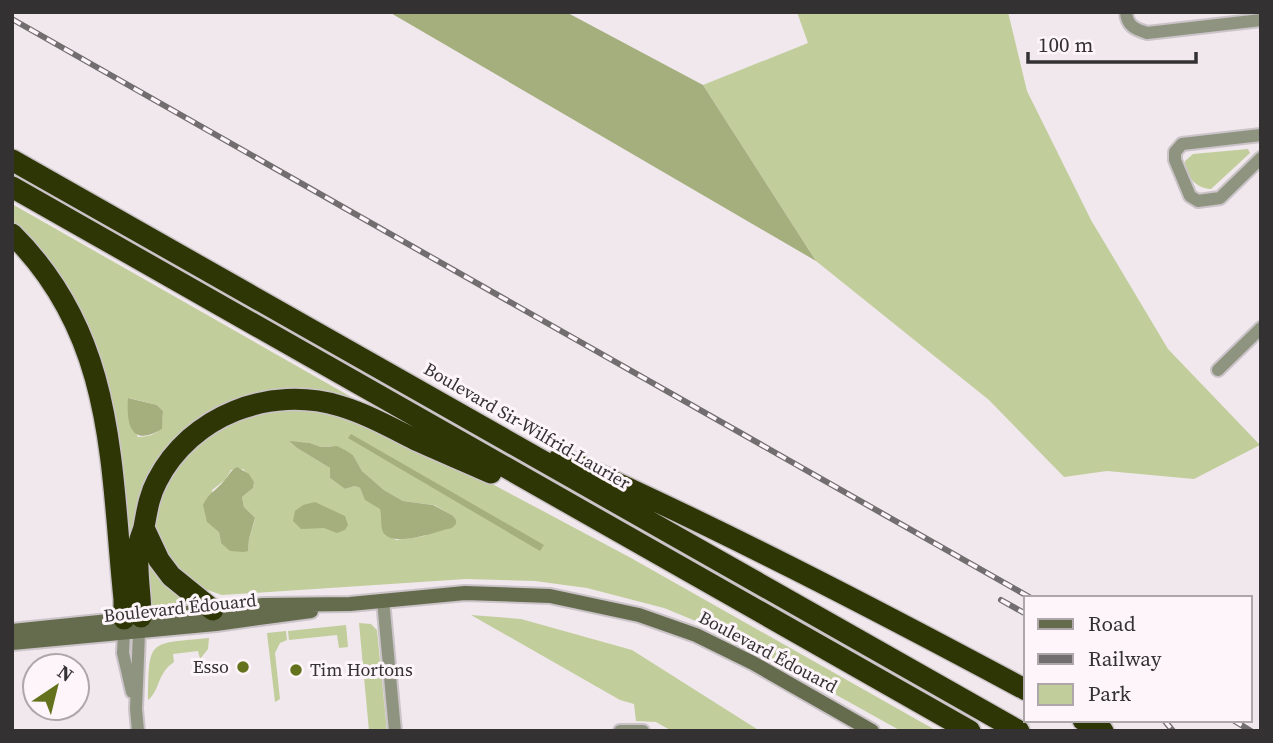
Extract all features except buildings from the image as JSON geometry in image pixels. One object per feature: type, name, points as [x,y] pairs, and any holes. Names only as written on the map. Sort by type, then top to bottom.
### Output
[{"type":"highway","name":"Boulevard Sir-Wilfrid-Laurier","points":[[12,160],[1019,731]]},
{"type":"highway","points":[[12,187],[970,731]]},
{"type":"highway","points":[[12,234],[41,266],[65,303],[85,343],[98,383],[105,416],[124,598],[132,625]]},
{"type":"highway","points":[[132,625],[139,548],[146,510],[155,484],[192,437],[215,420],[258,403],[289,399],[320,401],[352,410],[599,520]]},
{"type":"highway","points":[[453,410],[638,492],[1024,689]]},
{"type":"highway","points":[[144,528],[159,560],[171,576],[213,610]]},
{"type":"highway","points":[[1087,722],[1103,731]]},
{"type":"street","points":[[1126,12],[1126,20],[1134,29],[1147,33],[1261,20]]},
{"type":"street","points":[[1261,135],[1182,144],[1175,152],[1175,160],[1190,196],[1206,202],[1220,198],[1261,158]]},
{"type":"street","points":[[1218,370],[1261,328]]},
{"type":"street","name":"Boulevard Édouard","points":[[12,631],[264,619],[383,600],[465,593],[523,594],[588,602],[682,629],[737,654],[873,731]]},
{"type":"street","points":[[383,600],[395,731]]},
{"type":"street","name":"Boulevard Édouard","points":[[12,643],[213,610],[262,605],[350,604]]},
{"type":"street","points":[[132,625],[123,653],[136,709],[138,731]]},
{"type":"street","points":[[620,731],[643,731]]},
{"type":"green space","points":[[389,12],[566,12],[703,85],[816,261]]},
{"type":"green space","points":[[797,12],[1008,12],[1027,91],[1091,220],[1168,349],[1260,445],[1194,479],[1107,471],[1064,477],[989,400],[816,261],[703,85],[808,43]]},
{"type":"green space","points":[[1248,149],[1250,153],[1211,189],[1196,184],[1187,171],[1185,161],[1193,154]]},
{"type":"green space","points":[[12,204],[353,398],[350,404],[327,397],[200,424],[126,550],[104,385],[12,227]],"holes":[[[129,398],[157,405],[163,411],[161,427],[151,435],[138,437],[130,420]]]},
{"type":"green space","points":[[128,398],[157,405],[163,411],[162,429],[144,436],[133,431],[128,417]]},
{"type":"green space","points":[[267,408],[336,412],[466,470],[631,558],[937,731],[901,731],[725,633],[664,608],[587,588],[535,581],[466,579],[222,595],[190,584],[156,540],[154,518],[166,478],[209,433]],"holes":[[[290,442],[331,446],[353,455],[362,471],[384,490],[403,501],[434,505],[452,515],[424,536],[396,540],[383,531],[381,509],[365,499],[360,488],[355,486],[345,489],[330,478],[330,468]],[[243,469],[254,482],[253,488],[242,497],[244,507],[255,519],[248,551],[221,543],[212,490],[225,480],[231,470]]]},
{"type":"green space","points":[[351,434],[544,545],[540,551],[348,438]]},
{"type":"green space","points":[[289,441],[321,447],[337,446],[353,455],[362,471],[384,490],[403,501],[433,505],[452,515],[456,524],[452,528],[415,538],[388,537],[382,530],[380,509],[365,500],[360,488],[355,486],[345,489],[330,478],[330,468]]},
{"type":"green space","points":[[237,467],[249,474],[254,482],[253,488],[242,497],[244,507],[255,518],[248,551],[244,552],[230,551],[221,543],[219,532],[207,522],[203,505]]},
{"type":"green space","points":[[315,502],[345,516],[348,525],[345,530],[337,533],[324,528],[301,529],[293,521],[295,511],[303,505]]},
{"type":"green space","points":[[147,545],[192,602],[156,608],[150,605]]},
{"type":"green space","points":[[471,615],[521,619],[632,650],[760,731],[672,731],[656,722],[636,721],[634,704],[620,700]]},
{"type":"green space","points":[[359,623],[371,624],[377,630],[387,731],[369,731]]},
{"type":"green space","points":[[346,625],[348,647],[339,648],[337,635],[289,640],[288,631]]},
{"type":"green space","points":[[286,631],[287,640],[280,643],[275,653],[280,699],[275,702],[267,633]]},
{"type":"green space","points":[[209,638],[208,649],[200,659],[198,651],[173,654],[174,662],[164,671],[155,692],[148,700],[149,665],[156,648],[163,644]]},
{"type":"railway","points":[[12,19],[1027,596]]},
{"type":"railway","points":[[1001,600],[1024,613]]},
{"type":"railway","points":[[1166,722],[1173,731]]},
{"type":"railway","points":[[1236,722],[1251,731]]},
{"type":"place","name":"Esso","points":[[243,667]]},
{"type":"place","name":"Tim Hortons","points":[[296,670]]}]
